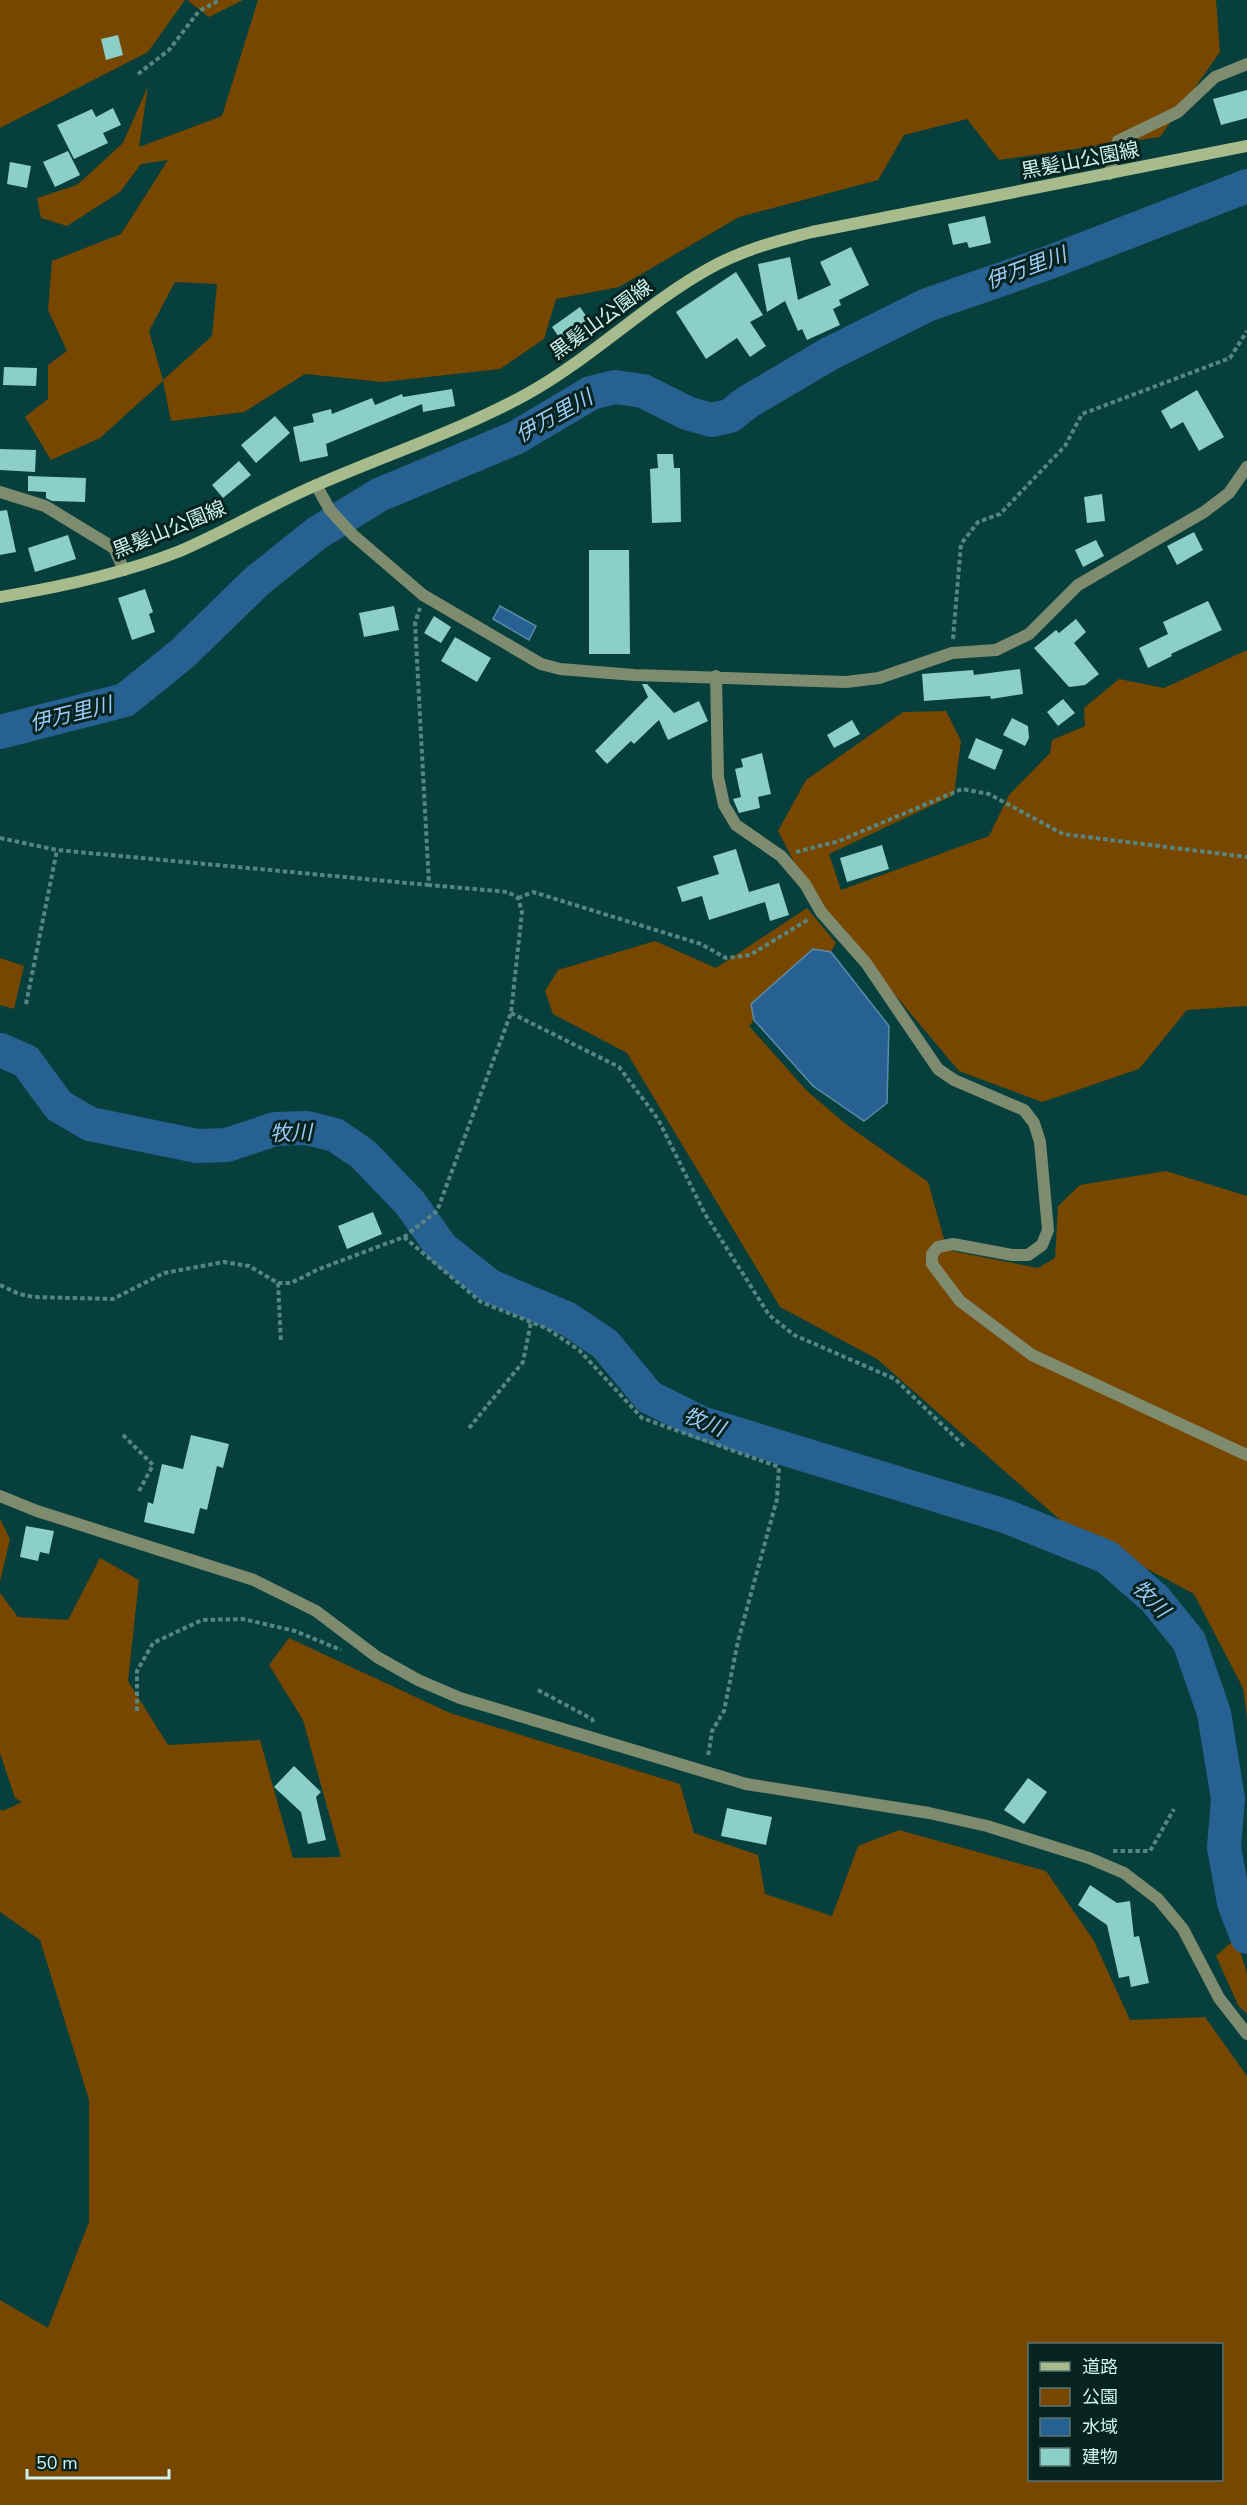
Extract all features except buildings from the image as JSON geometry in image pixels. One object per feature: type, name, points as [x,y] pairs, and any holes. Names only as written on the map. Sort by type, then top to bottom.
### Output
[{"type":"main road","name":"黒髪山公園線","points":[[0,597],[69,586],[180,550],[316,485],[454,428],[526,394],[580,361],[672,292],[701,274],[758,247],[812,232],[1247,146]]},
{"type":"street","points":[[1109,174],[1118,141],[1178,112],[1215,77],[1247,64]]},
{"type":"street","points":[[316,485],[330,510],[353,535],[423,595],[541,663],[560,669],[634,675],[846,682],[879,678],[952,653],[996,650],[1029,634],[1078,585],[1204,512],[1229,493],[1247,467]]},
{"type":"street","points":[[0,492],[45,506],[114,548],[124,570]]},
{"type":"street","points":[[716,676],[718,777],[724,805],[736,825],[781,856],[805,884],[821,912],[866,963],[938,1068],[954,1080],[1024,1110],[1034,1123],[1040,1142],[1048,1230],[1042,1245],[1028,1255],[1012,1255],[954,1244],[938,1247],[932,1254],[932,1264],[937,1273],[960,1301],[1032,1355],[1247,1455]]},
{"type":"street","points":[[0,1496],[37,1511],[254,1580],[316,1611],[377,1657],[418,1680],[460,1698],[706,1774],[815,1797],[929,1813],[987,1827],[1089,1858],[1124,1873],[1158,1899],[1183,1929],[1220,1998],[1247,2034]]},
{"type":"path","points":[[138,74],[169,50],[199,11],[220,0]]},
{"type":"path","points":[[952,653],[961,544],[978,522],[1000,514],[1008,506],[1065,446],[1082,414],[1230,358],[1247,331]]},
{"type":"path","points":[[423,595],[416,623],[429,885]]},
{"type":"path","points":[[781,856],[840,841],[962,789],[989,794],[1063,834],[1247,857]]},
{"type":"path","points":[[0,838],[57,850],[508,892],[518,898],[522,912],[511,1013],[437,1211],[404,1237],[319,1269],[291,1283],[278,1283],[249,1266],[224,1262],[164,1273],[112,1299],[34,1297],[19,1294],[0,1285]]},
{"type":"path","points":[[26,1004],[57,850]]},
{"type":"path","points":[[518,898],[533,891],[701,944],[726,958],[750,955],[821,912]]},
{"type":"path","points":[[511,1013],[619,1067],[658,1119],[705,1214],[769,1315],[794,1335],[895,1379],[964,1446]]},
{"type":"path","points":[[404,1237],[482,1302],[546,1328],[579,1350],[642,1418],[779,1467],[777,1499],[738,1641],[724,1711],[712,1731],[706,1774]]},
{"type":"path","points":[[278,1283],[281,1342]]},
{"type":"path","points":[[469,1428],[523,1362],[531,1323]]},
{"type":"path","points":[[123,1435],[153,1465],[139,1491]]},
{"type":"path","points":[[137,1711],[137,1671],[153,1643],[202,1620],[243,1620],[296,1631],[347,1653]]},
{"type":"path","points":[[538,1690],[591,1719],[604,1743]]},
{"type":"path","points":[[1089,1858],[1095,1851],[1150,1851],[1174,1809]]},
{"type":"green space","points":[[0,0],[185,0],[148,52],[0,128]]},
{"type":"green space","points":[[187,0],[243,0],[209,17]]},
{"type":"green space","points":[[258,0],[1216,0],[1220,52],[1160,137],[999,160],[967,119],[904,135],[878,180],[739,217],[619,287],[556,299],[544,339],[500,369],[383,382],[305,374],[244,412],[171,421],[163,381],[100,438],[51,460],[25,417],[48,399],[48,365],[67,351],[48,310],[52,261],[121,234],[168,160],[141,164],[120,192],[67,226],[41,218],[37,198],[77,185],[123,143],[148,86],[139,147],[222,116]],"holes":[[[175,282],[217,284],[212,336],[163,380],[149,331]]]},
{"type":"green space","points":[[1247,651],[1247,1006],[1187,1010],[1139,1069],[1042,1102],[959,1071],[811,895],[778,831],[806,780],[903,712],[946,711],[961,741],[954,795],[829,854],[841,890],[989,836],[1009,795],[1050,753],[1052,740],[1085,726],[1084,708],[1119,679],[1164,688]]},
{"type":"green space","points":[[807,908],[836,943],[831,952],[813,949],[751,1004],[754,1020],[749,1026],[807,1091],[847,1125],[928,1182],[947,1250],[1038,1268],[1055,1258],[1058,1206],[1080,1185],[1166,1171],[1247,1196],[1247,1718],[1243,1688],[1194,1594],[1067,1526],[877,1359],[780,1307],[627,1053],[553,1014],[545,991],[558,970],[655,941],[716,968]]},
{"type":"green space","points":[[0,958],[24,966],[14,1009],[0,1005]]},
{"type":"green space","points":[[0,1519],[10,1539],[0,1582]]},
{"type":"green space","points":[[100,1558],[139,1580],[128,1681],[168,1745],[260,1740],[293,1858],[341,1857],[303,1720],[269,1665],[289,1638],[450,1713],[680,1784],[694,1833],[758,1855],[765,1894],[832,1916],[858,1846],[899,1830],[1046,1871],[1094,1941],[1130,2020],[1205,2017],[1247,2076],[1247,2505],[0,2505],[0,2300],[48,2328],[89,2222],[89,2100],[40,1940],[0,1912],[0,1809],[3,1811],[22,1802],[15,1798],[0,1753],[0,1593],[18,1617],[68,1620]]},
{"type":"green space","points":[[1236,1938],[1247,1973],[1247,2014],[1238,2005],[1216,1956]]},
{"type":"water","points":[[500,606],[536,626],[529,640],[493,619]]},
{"type":"water","points":[[813,949],[831,952],[889,1026],[887,1103],[864,1121],[813,1086],[754,1020],[751,1004]]},
{"type":"waterway","name":"伊万里川","points":[[0,732],[125,700],[183,653],[257,581],[317,533],[379,495],[515,438],[591,393],[615,387],[643,391],[687,413],[711,420],[730,416],[746,403],[829,354],[927,305],[1045,264],[1247,186]]},
{"type":"waterway","name":"牧川","points":[[0,1050],[26,1061],[59,1106],[90,1124],[197,1146],[227,1145],[275,1129],[307,1128],[335,1135],[363,1154],[410,1203],[442,1248],[490,1286],[568,1319],[605,1344],[649,1397],[701,1423],[1005,1516],[1107,1557],[1155,1599],[1189,1641],[1214,1713],[1228,1799],[1224,1847],[1234,1903],[1247,1937]]}]
